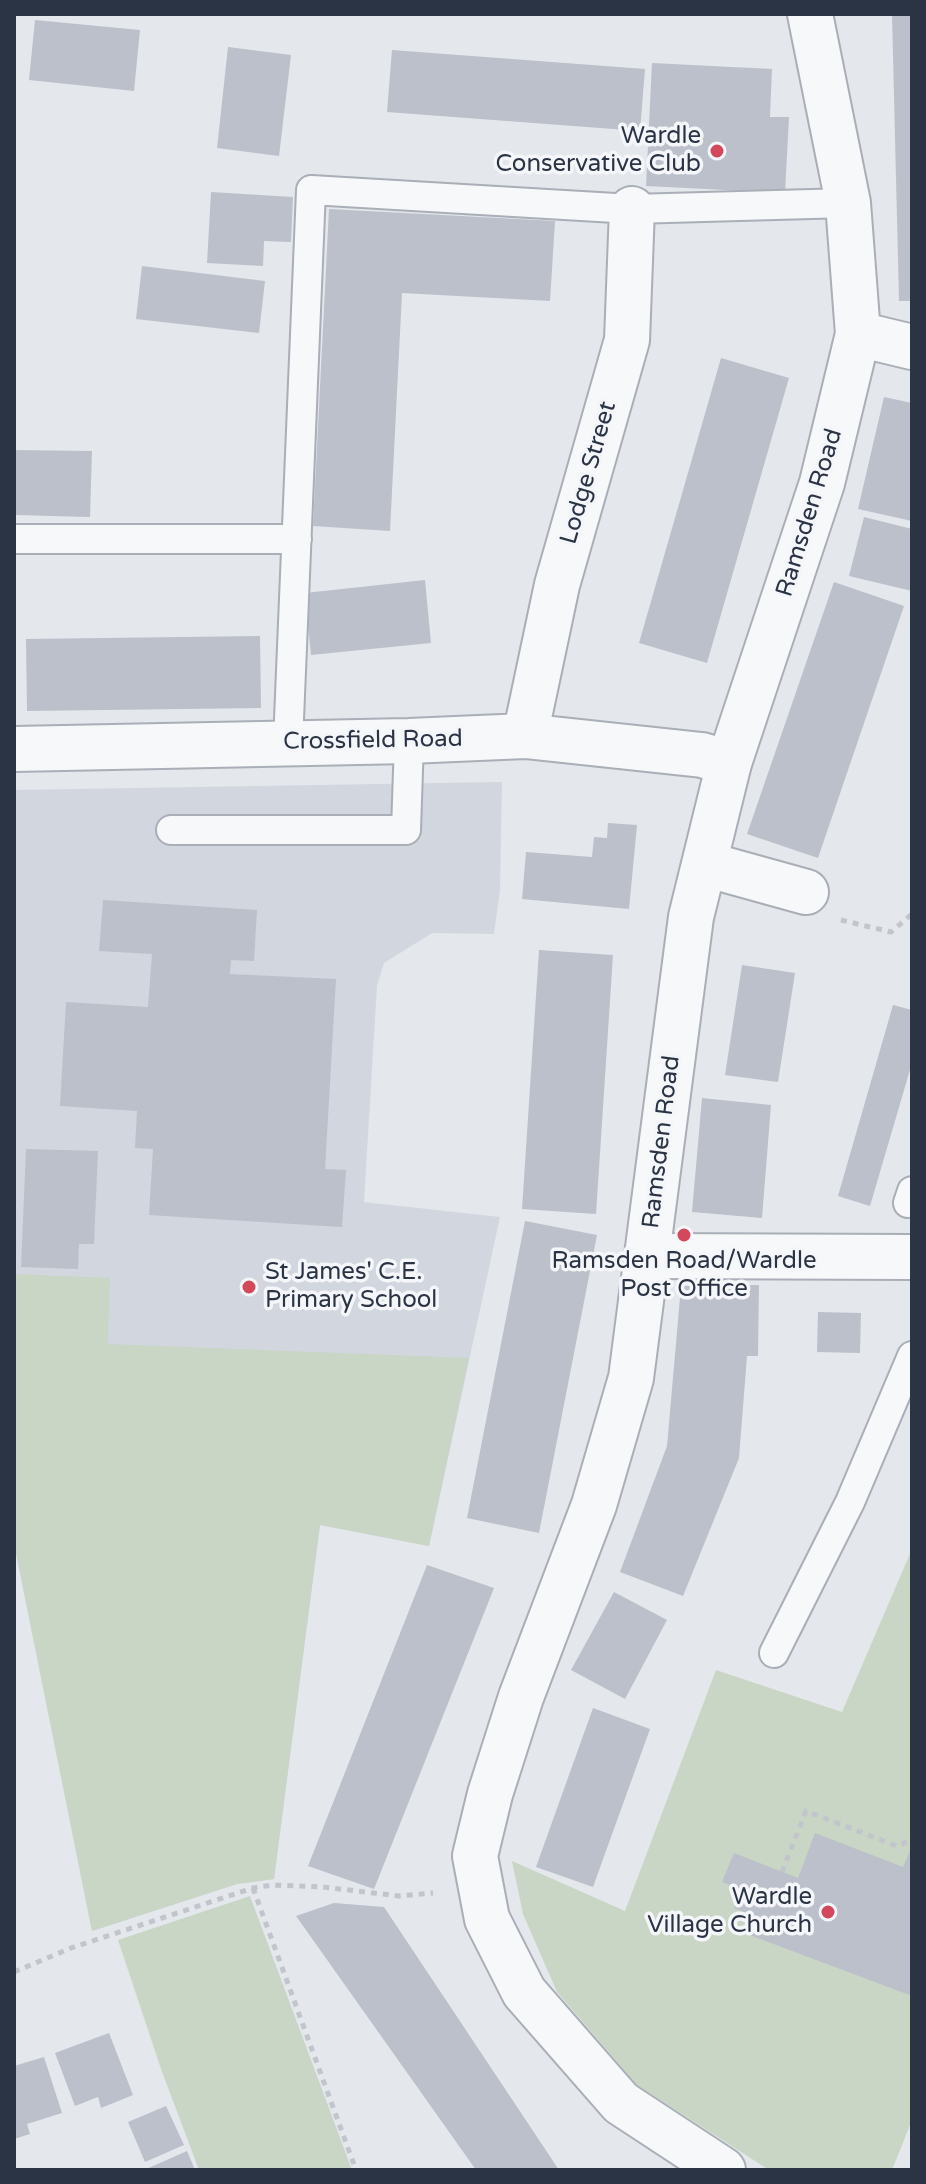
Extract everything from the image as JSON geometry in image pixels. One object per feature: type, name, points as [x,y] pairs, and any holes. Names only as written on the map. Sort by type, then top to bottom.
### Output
[{"type":"street","name":"Ramsden Road","points":[[723,2170],[621,2103],[524,1992],[487,1919],[475,1856],[490,1794],[521,1697],[594,1505],[631,1378],[691,917],[729,763],[822,483],[858,334],[848,203],[810,14]]},
{"type":"street","name":"Lodge Street","points":[[525,736],[557,585],[627,340],[632,209]]},
{"type":"street","points":[[858,334],[912,347]]},
{"type":"street","name":"Crossfield Road","points":[[14,749],[525,736],[702,755],[729,763]]},
{"type":"street","points":[[705,864],[806,892]]},
{"type":"street","points":[[647,1256],[912,1257]]},
{"type":"lane","points":[[288,743],[311,190],[632,209],[848,203]]},
{"type":"lane","points":[[14,539],[297,539]]},
{"type":"lane","points":[[171,830],[406,830],[409,741]]},
{"type":"lane","points":[[774,1653],[850,1502],[912,1356]]},
{"type":"path","points":[[806,892],[827,916],[891,932],[912,914]]},
{"type":"path","points":[[782,1872],[806,1811],[897,1846],[912,1840]]},
{"type":"path","points":[[14,1972],[71,1948],[253,1888],[272,1885],[323,1887],[399,1896],[431,1893]]},
{"type":"path","points":[[253,1888],[356,2170]]},
{"type":"shaded area","name":"St James' C.E. Primary School","points":[[502,782],[500,890],[494,934],[432,933],[384,963],[377,985],[364,1202],[500,1217],[429,1546],[320,1525],[274,1879],[237,1884],[92,1931],[14,1543],[14,790]]},
{"type":"green space","points":[[14,1274],[110,1278],[108,1344],[469,1358],[429,1546],[320,1525],[274,1879],[237,1884],[92,1931],[14,1543]]},
{"type":"green space","points":[[912,1549],[912,2120],[892,2170],[769,2170],[637,2085],[557,1992],[523,1914],[512,1861],[625,1911],[716,1670],[842,1712]]},
{"type":"green space","points":[[250,1896],[352,2170],[199,2170],[161,2069],[118,1940]]},
{"type":"building","points":[[892,14],[912,14],[912,301],[899,301]]},
{"type":"building","points":[[35,20],[140,30],[134,91],[29,80]]},
{"type":"building","points":[[228,47],[291,55],[279,156],[217,148]]},
{"type":"building","points":[[392,50],[645,69],[640,131],[387,112]]},
{"type":"building","name":"Wardle Conservative Club","points":[[652,63],[772,69],[770,117],[789,117],[785,193],[646,186]]},
{"type":"building","points":[[211,192],[293,197],[291,242],[264,241],[263,266],[207,263]]},
{"type":"building","points":[[329,209],[555,221],[550,301],[402,293],[390,531],[313,526]]},
{"type":"building","points":[[142,266],[265,281],[259,333],[136,319]]},
{"type":"building","points":[[721,358],[789,378],[707,663],[639,643]]},
{"type":"building","points":[[884,397],[912,403],[912,521],[858,509]]},
{"type":"building","points":[[14,450],[92,451],[90,517],[14,515]]},
{"type":"building","points":[[864,517],[912,529],[912,591],[849,576]]},
{"type":"building","points":[[425,580],[431,643],[311,655],[305,593]]},
{"type":"building","points":[[834,582],[904,606],[818,858],[747,834]]},
{"type":"building","points":[[260,636],[261,708],[27,711],[26,639]]},
{"type":"building","points":[[608,823],[637,825],[629,909],[522,899],[526,852],[592,857],[594,837],[607,838]]},
{"type":"building","points":[[103,900],[257,910],[254,961],[231,960],[230,974],[336,979],[325,1169],[346,1170],[342,1227],[149,1215],[153,1149],[135,1148],[137,1111],[60,1106],[66,1002],[148,1007],[152,954],[99,951]]},
{"type":"building","points":[[539,950],[613,955],[596,1214],[522,1209]]},
{"type":"building","points":[[742,965],[795,973],[778,1082],[725,1075]]},
{"type":"building","points":[[893,1005],[912,1010],[912,1063],[870,1206],[838,1196]]},
{"type":"building","points":[[702,1098],[771,1105],[762,1218],[692,1212]]},
{"type":"building","points":[[26,1149],[98,1151],[94,1244],[79,1244],[78,1269],[21,1267]]},
{"type":"building","points":[[525,1221],[597,1235],[539,1533],[467,1518]]},
{"type":"building","points":[[759,1285],[758,1356],[747,1356],[739,1458],[683,1596],[620,1572],[667,1446],[681,1286]]},
{"type":"building","points":[[818,1312],[861,1313],[860,1353],[817,1352]]},
{"type":"building","points":[[427,1565],[494,1588],[374,1889],[308,1866]]},
{"type":"building","points":[[614,1592],[667,1620],[625,1699],[571,1670]]},
{"type":"building","points":[[593,1708],[650,1729],[593,1887],[536,1867]]},
{"type":"building","name":"Wardle Village Church","points":[[815,1833],[903,1867],[912,1846],[912,1996],[747,1934],[754,1916],[734,1908],[741,1889],[722,1882],[734,1853],[798,1878]]},
{"type":"building","points":[[334,1903],[384,1907],[559,2170],[476,2170],[296,1916]]},
{"type":"building","points":[[109,2033],[133,2095],[101,2108],[98,2097],[75,2106],[55,2053]]},
{"type":"building","points":[[44,2057],[62,2113],[27,2124],[30,2134],[14,2139],[14,2066]]},
{"type":"building","points":[[166,2106],[184,2145],[145,2162],[128,2122]]},
{"type":"building","points":[[187,2151],[195,2170],[144,2170]]},
{"type":"place","name":"Wardle Conservative Club","points":[[717,151]]},
{"type":"place","name":"Ramsden Road/Wardle Post Office","points":[[684,1235]]},
{"type":"place","name":"St James' C.E. Primary School","points":[[249,1287]]},
{"type":"place","name":"Wardle Village Church","points":[[828,1912]]}]
